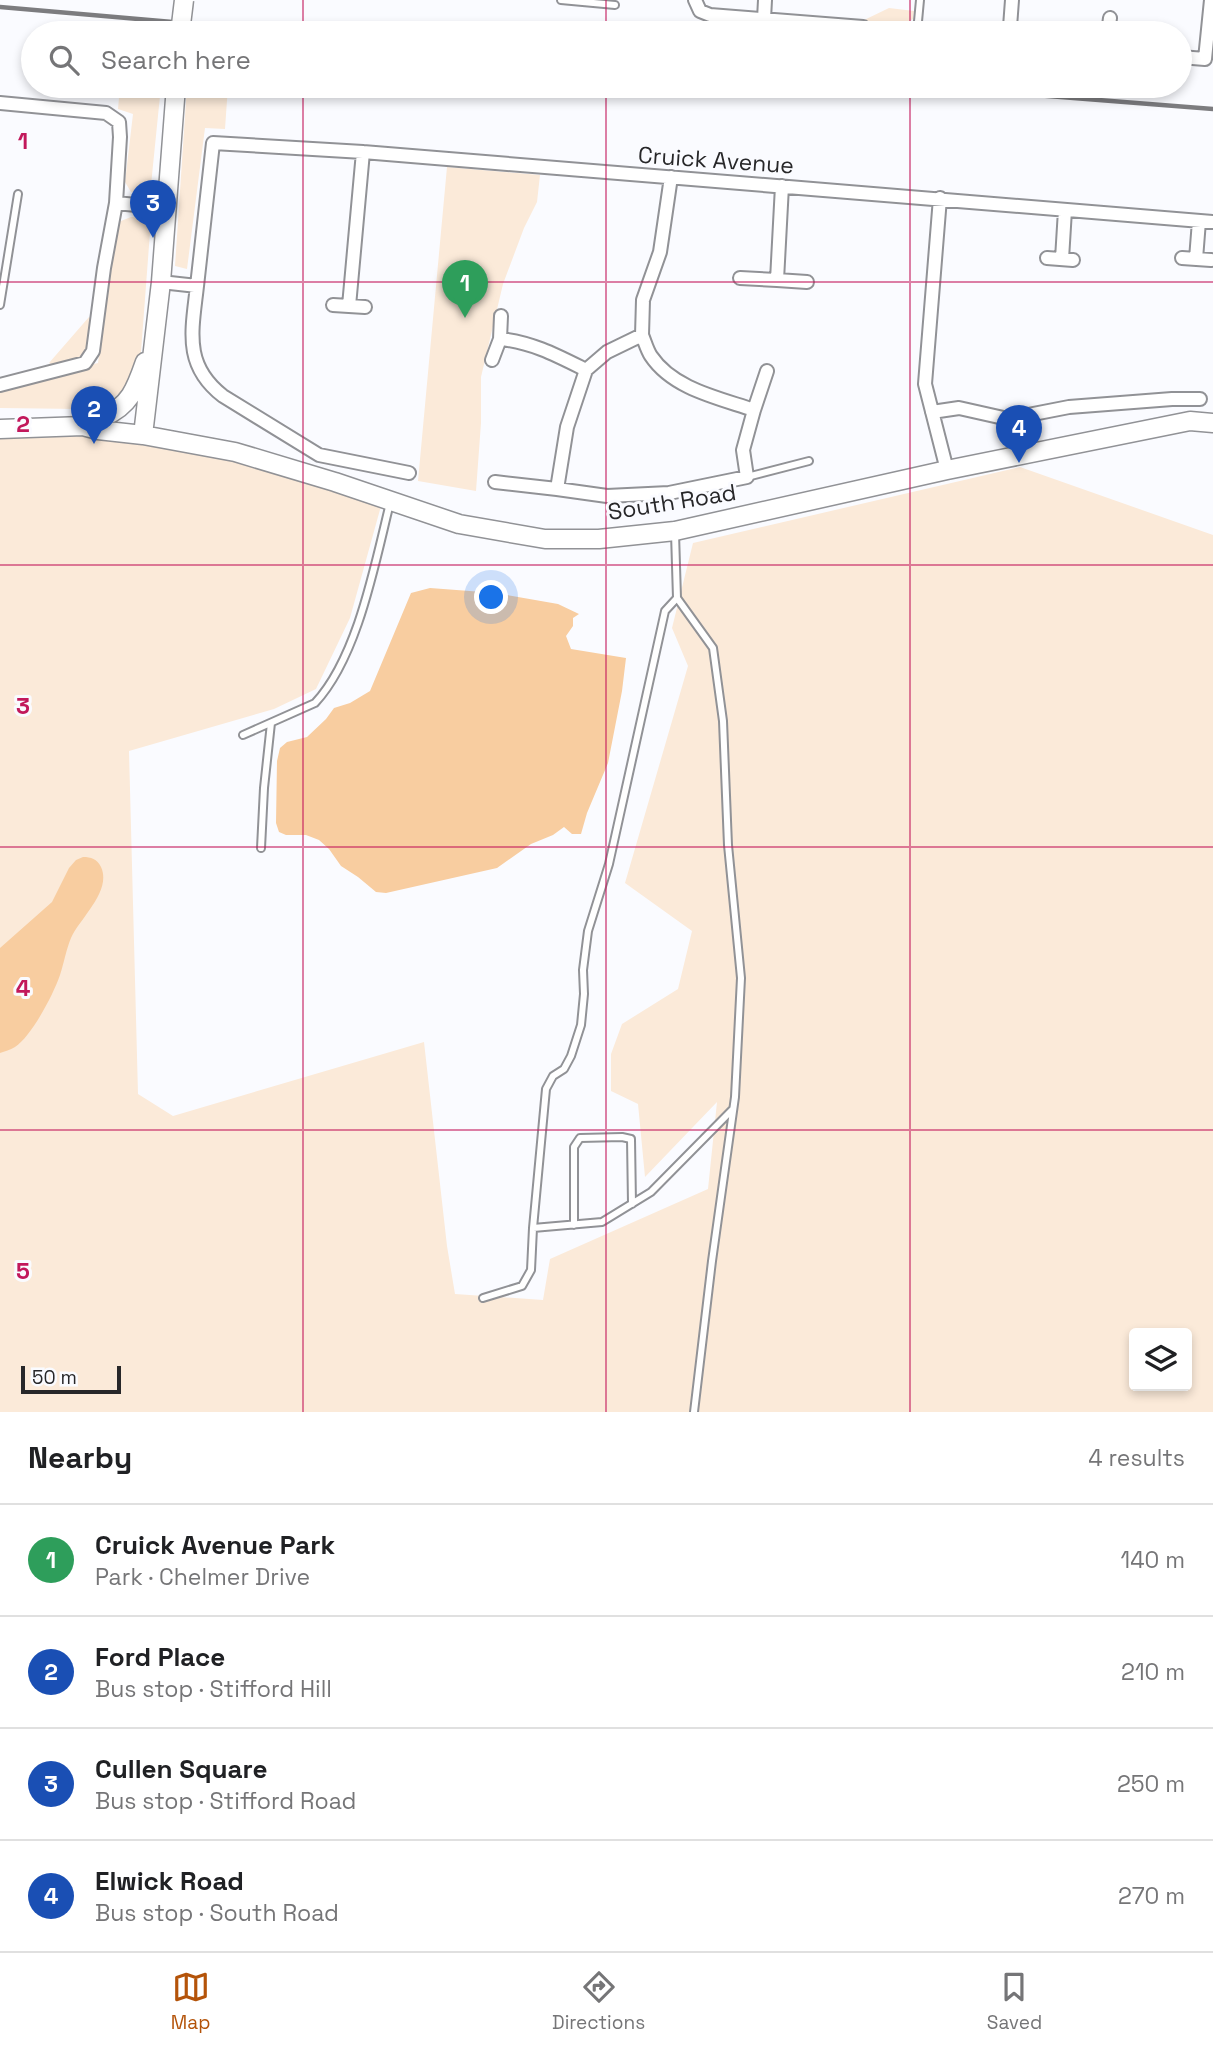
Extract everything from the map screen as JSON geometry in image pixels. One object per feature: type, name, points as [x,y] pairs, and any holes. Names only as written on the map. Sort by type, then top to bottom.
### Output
[{"type":"main road","points":[[181,21],[184,0]]},
{"type":"main road","points":[[144,435],[157,327],[175,98]]},
{"type":"main road","points":[[0,429],[83,426],[106,417],[125,405],[137,384],[157,327]]},
{"type":"main road","name":"South Road","points":[[83,426],[235,452],[459,524],[545,539],[598,539],[675,531],[947,470],[1190,421],[1213,424]]},
{"type":"street","points":[[695,0],[700,11],[710,15],[789,21]]},
{"type":"street","points":[[764,19],[765,0]]},
{"type":"street","points":[[1010,21],[1012,0]]},
{"type":"street","points":[[1209,61],[1211,0]]},
{"type":"street","points":[[0,103],[106,113],[119,122],[120,137],[116,203],[93,351],[85,363],[0,385]]},
{"type":"street","name":"Cruick Avenue","points":[[197,286],[213,143],[363,152],[1213,222]]},
{"type":"street","points":[[349,306],[363,152]]},
{"type":"street","points":[[671,177],[660,252],[643,300],[642,335],[651,356],[666,373],[682,384],[754,410]]},
{"type":"street","points":[[777,280],[782,186]]},
{"type":"street","points":[[940,198],[926,384],[947,470]]},
{"type":"street","points":[[116,203],[167,208]]},
{"type":"street","points":[[1047,258],[1068,260],[1065,210]]},
{"type":"street","points":[[1196,259],[1199,221]]},
{"type":"street","points":[[1182,258],[1211,260]]},
{"type":"street","points":[[740,278],[807,282]]},
{"type":"street","points":[[161,282],[197,286],[191,337],[193,354],[201,373],[213,388],[319,455],[409,473]]},
{"type":"street","points":[[333,305],[365,307]]},
{"type":"street","points":[[492,360],[500,340],[501,316]]},
{"type":"street","points":[[557,489],[567,427],[586,370],[607,352],[642,335]]},
{"type":"street","points":[[500,340],[519,341],[543,349],[586,370]]},
{"type":"street","points":[[495,482],[607,496],[669,493],[747,477],[743,450],[768,371]]},
{"type":"street","points":[[932,412],[959,408],[1008,419],[1069,407],[1200,399]]},
{"type":"lane","points":[[561,0],[615,5]]},
{"type":"lane","points":[[918,21],[920,0]]},
{"type":"lane","points":[[0,305],[18,194]]},
{"type":"lane","points":[[747,477],[809,461]]},
{"type":"lane","points":[[243,735],[315,703],[323,694],[337,671],[354,632],[390,501]]},
{"type":"lane","points":[[675,531],[677,598],[713,648],[723,721],[729,845],[741,978],[733,1108],[694,1412]]},
{"type":"lane","points":[[483,1298],[522,1286],[531,1270],[546,1089],[553,1076],[564,1069],[581,1025],[587,931],[609,864],[665,611],[677,598]]},
{"type":"lane","points":[[261,848],[271,723]]},
{"type":"lane","points":[[533,1228],[601,1222],[632,1204],[651,1192],[733,1108]]},
{"type":"lane","points":[[574,1225],[574,1147],[580,1138],[631,1139],[632,1204]]},
{"type":"shaded area","points":[[889,8],[914,11],[913,19],[909,21],[862,21]]},
{"type":"shaded area","points":[[119,98],[160,98],[151,185],[142,193],[131,192],[125,182],[133,114],[118,109]]},
{"type":"shaded area","points":[[186,98],[227,98],[225,129],[205,128],[187,269],[175,266]]},
{"type":"shaded area","points":[[447,167],[540,175],[537,202],[503,284],[481,377],[476,491],[418,481]]},
{"type":"shaded area","points":[[131,217],[151,219],[141,352],[126,389],[99,407],[0,408],[0,389],[98,363],[116,223]]},
{"type":"shaded area","points":[[89,317],[94,322],[87,350],[78,358],[49,363]]},
{"type":"shaded area","points":[[82,435],[137,441],[238,462],[381,506],[350,618],[316,689],[274,709],[129,751],[138,1094],[173,1116],[424,1042],[455,1294],[543,1300],[550,1259],[708,1189],[717,1102],[645,1177],[638,1104],[611,1091],[611,1054],[622,1024],[678,989],[692,931],[625,883],[688,666],[672,628],[693,543],[1020,467],[1213,535],[1213,1412],[0,1412],[0,436]]},
{"type":"shaded area","points":[[430,588],[496,593],[558,604],[579,614],[573,618],[573,626],[566,636],[571,649],[626,658],[622,691],[608,763],[581,834],[572,834],[564,827],[531,844],[497,868],[386,893],[376,892],[341,866],[319,840],[306,835],[286,835],[279,832],[276,823],[277,761],[280,748],[287,742],[307,737],[334,708],[350,703],[370,691],[411,593]]},
{"type":"shaded area","points":[[83,857],[94,859],[101,867],[103,876],[99,895],[71,938],[57,983],[35,1024],[15,1047],[0,1053],[0,948],[52,902],[69,868]]},
{"type":"railway","points":[[0,7],[162,21]]},
{"type":"railway","points":[[1073,98],[1213,109]]},
{"type":"place","name":"Cullen Square","points":[[153,238]]},
{"type":"place","name":"Cruick Avenue Park","points":[[465,318]]},
{"type":"place","name":"Ford Place","points":[[94,444]]},
{"type":"place","name":"Elwick Road","points":[[1019,463]]}]
